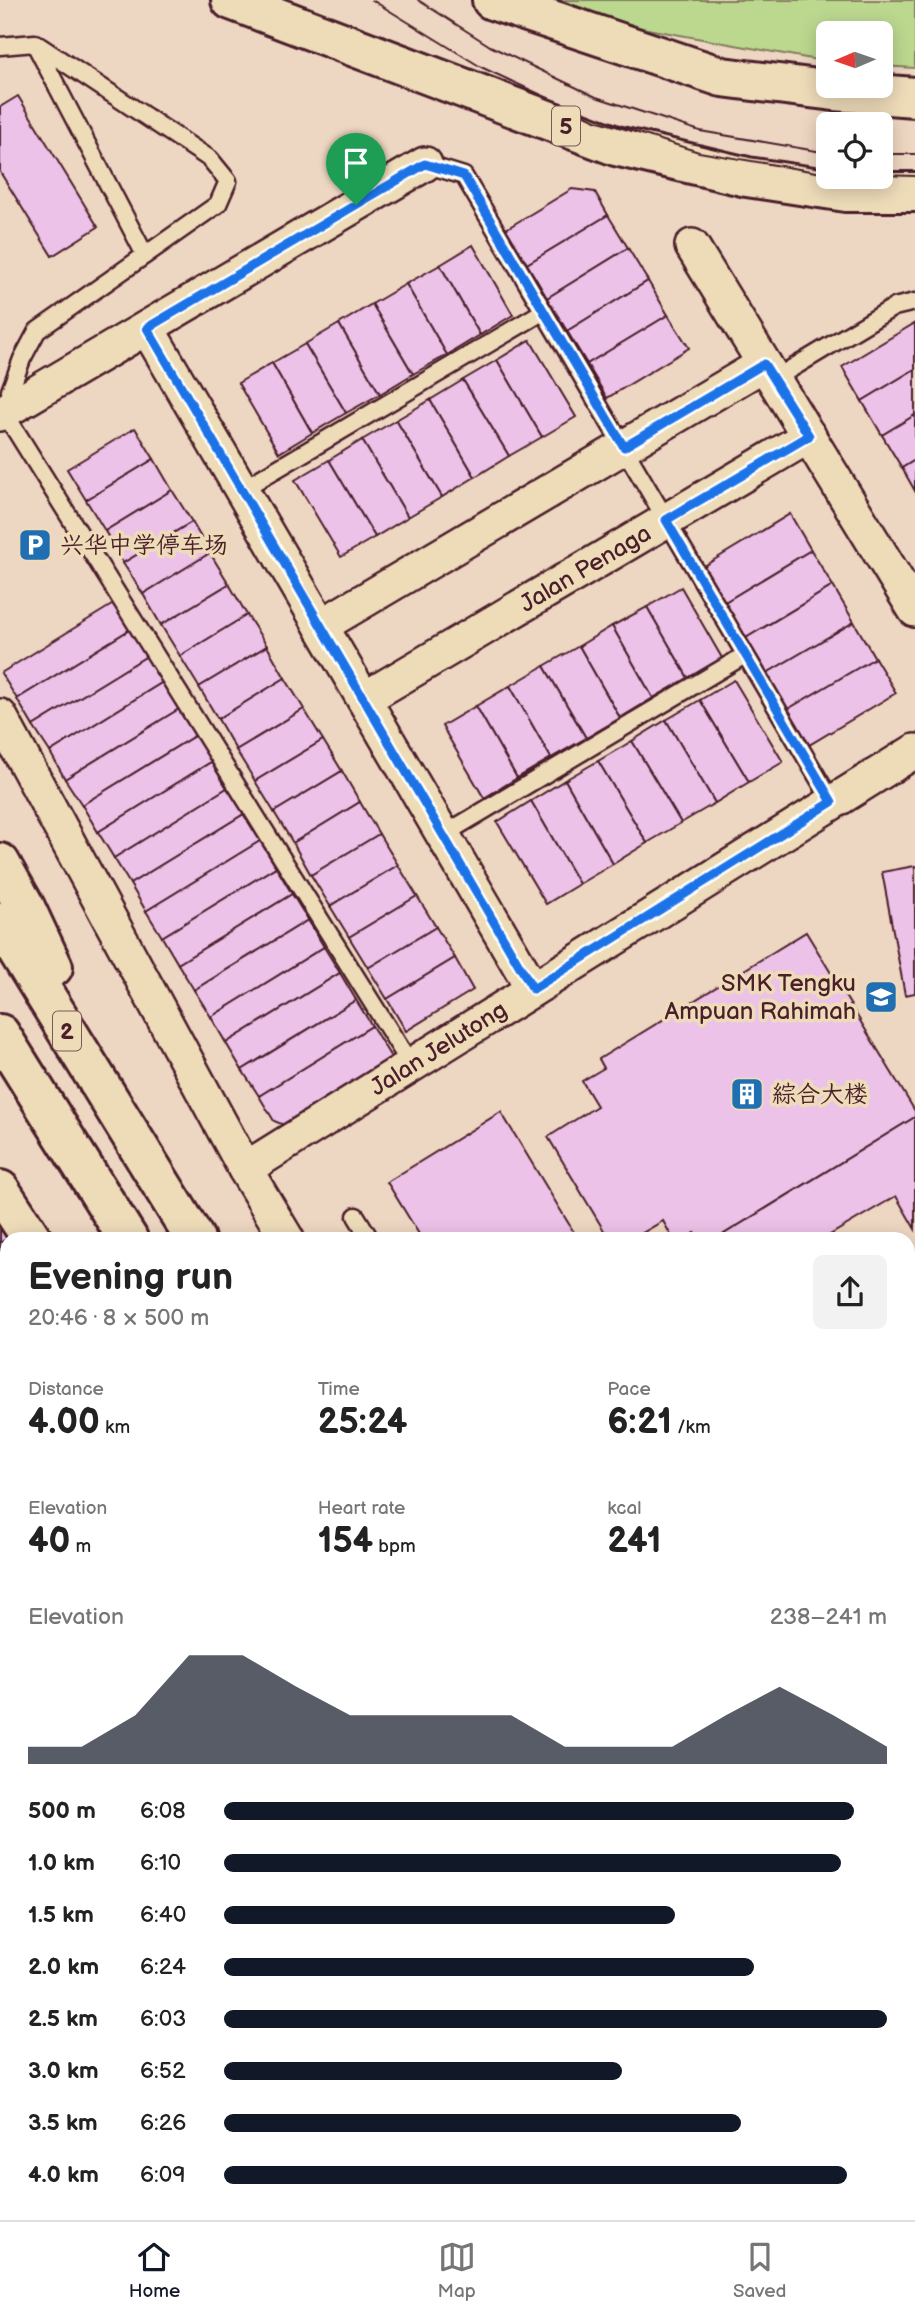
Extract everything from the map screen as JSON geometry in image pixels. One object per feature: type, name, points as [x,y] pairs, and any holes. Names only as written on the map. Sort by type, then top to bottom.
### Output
[{"type":"main road","name":"5","points":[[231,0],[616,145],[747,177],[846,192],[915,192]]},
{"type":"main road","points":[[492,0],[722,77],[834,91],[915,96]]},
{"type":"main road","points":[[0,863],[24,907],[134,1140]]},
{"type":"main road","name":"2","points":[[0,922],[191,1232]]},
{"type":"main road","name":"2","points":[[0,1034],[124,1232]]},
{"type":"main road","points":[[0,1190],[27,1232]]},
{"type":"street","points":[[8,410],[425,164]]},
{"type":"street","points":[[692,246],[915,610]]},
{"type":"street","points":[[147,328],[533,989]]},
{"type":"street","points":[[321,626],[624,447],[769,372]]},
{"type":"street","name":"Jalan Penaga","points":[[364,699],[809,436]]},
{"type":"street","points":[[0,716],[245,1169],[283,1232]]},
{"type":"street","name":"Jalan Jelutong","points":[[245,1169],[915,751]]},
{"type":"lane","points":[[34,44],[145,255]]},
{"type":"lane","points":[[0,46],[34,44],[210,159],[228,181],[218,204],[37,331],[22,359],[10,391],[8,410],[411,1065]]},
{"type":"lane","points":[[425,164],[464,176],[832,802]]},
{"type":"lane","points":[[769,372],[894,307],[915,302]]},
{"type":"lane","points":[[242,490],[544,311]]},
{"type":"lane","points":[[443,835],[745,655]]},
{"type":"lane","points":[[356,1216],[366,1232]]},
{"type":"green space","points":[[560,0],[915,0],[915,68],[893,67],[893,21],[816,21],[816,60],[631,26]]},
{"type":"building","points":[[18,96],[98,227],[52,256],[0,172],[0,107]]},
{"type":"building","points":[[572,189],[595,192],[608,215],[527,264],[506,229]]},
{"type":"building","points":[[608,215],[628,248],[547,298],[527,264]]},
{"type":"building","points":[[473,245],[513,315],[480,335],[440,265]]},
{"type":"building","points":[[628,248],[648,281],[567,331],[547,298]]},
{"type":"building","points":[[440,265],[480,335],[447,355],[406,284]]},
{"type":"building","points":[[648,281],[668,315],[587,364],[567,331]]},
{"type":"building","points":[[406,284],[447,355],[413,374],[372,304]]},
{"type":"building","points":[[372,304],[413,374],[380,394],[339,324]]},
{"type":"building","points":[[668,315],[689,348],[607,398],[587,364]]},
{"type":"building","points":[[915,323],[915,369],[862,401],[842,367]]},
{"type":"building","points":[[339,324],[380,394],[346,413],[305,344]]},
{"type":"building","points":[[530,340],[576,417],[542,437],[497,360]]},
{"type":"building","points":[[305,344],[346,413],[312,433],[272,363]]},
{"type":"building","points":[[497,360],[542,437],[509,456],[463,380]]},
{"type":"building","points":[[272,363],[312,433],[279,453],[238,383]]},
{"type":"building","points":[[915,369],[915,415],[882,435],[862,401]]},
{"type":"building","points":[[463,380],[509,456],[475,477],[430,400]]},
{"type":"building","points":[[430,400],[475,477],[442,497],[396,420]]},
{"type":"building","points":[[915,415],[915,460],[902,468],[882,435]]},
{"type":"building","points":[[396,420],[442,497],[408,517],[362,440]]},
{"type":"building","points":[[135,428],[154,459],[86,500],[67,469]]},
{"type":"building","points":[[362,440],[408,517],[375,537],[329,460]]},
{"type":"building","points":[[154,459],[172,490],[105,531],[86,500]]},
{"type":"building","points":[[329,460],[375,537],[341,557],[295,480]]},
{"type":"building","points":[[915,460],[915,491],[902,468]]},
{"type":"building","points":[[172,490],[192,522],[123,563],[105,531]]},
{"type":"building","points":[[790,514],[811,550],[725,602],[704,566]]},
{"type":"building","points":[[192,522],[210,553],[143,594],[123,563]]},
{"type":"building","points":[[811,550],[833,586],[746,638],[725,602]]},
{"type":"building","points":[[210,553],[229,584],[161,625],[143,594]]},
{"type":"building","points":[[229,584],[247,615],[180,656],[161,625]]},
{"type":"building","points":[[833,586],[854,622],[767,673],[746,638]]},
{"type":"building","points":[[681,587],[722,658],[688,678],[647,607]]},
{"type":"building","points":[[115,603],[131,629],[17,699],[1,673]]},
{"type":"building","points":[[647,607],[688,678],[653,698],[612,626]]},
{"type":"building","points":[[247,615],[267,646],[199,687],[180,656]]},
{"type":"building","points":[[854,622],[875,658],[788,709],[767,673]]},
{"type":"building","points":[[612,626],[653,698],[620,718],[579,646]]},
{"type":"building","points":[[131,629],[147,656],[33,726],[17,699]]},
{"type":"building","points":[[267,646],[285,678],[218,719],[199,687]]},
{"type":"building","points":[[579,646],[620,718],[586,738],[544,666]]},
{"type":"building","points":[[147,656],[163,682],[50,752],[33,726]]},
{"type":"building","points":[[875,658],[896,693],[809,745],[788,709]]},
{"type":"building","points":[[544,666],[586,738],[551,758],[510,686]]},
{"type":"building","points":[[285,678],[304,709],[236,750],[218,719]]},
{"type":"building","points":[[734,680],[783,762],[749,782],[700,700]]},
{"type":"building","points":[[163,682],[179,709],[65,779],[50,752]]},
{"type":"building","points":[[510,686],[551,758],[517,778],[476,706]]},
{"type":"building","points":[[700,700],[749,782],[715,803],[666,720]]},
{"type":"building","points":[[476,706],[517,778],[484,798],[442,726]]},
{"type":"building","points":[[179,709],[196,735],[82,805],[65,779]]},
{"type":"building","points":[[304,709],[323,740],[255,781],[236,750]]},
{"type":"building","points":[[666,720],[715,803],[681,823],[632,741]]},
{"type":"building","points":[[196,735],[211,762],[98,832],[82,805]]},
{"type":"building","points":[[323,740],[342,771],[274,812],[255,781]]},
{"type":"building","points":[[632,741],[681,823],[647,843],[598,761]]},
{"type":"building","points":[[598,761],[647,843],[613,864],[565,780]]},
{"type":"building","points":[[211,762],[227,788],[114,858],[98,832]]},
{"type":"building","points":[[342,771],[360,802],[293,843],[274,812]]},
{"type":"building","points":[[565,780],[613,864],[579,884],[531,801]]},
{"type":"building","points":[[227,788],[244,814],[130,884],[114,858]]},
{"type":"building","points":[[531,801],[579,884],[546,904],[497,822]]},
{"type":"building","points":[[360,802],[379,834],[311,875],[293,843]]},
{"type":"building","points":[[244,814],[260,841],[146,911],[130,884]]},
{"type":"building","points":[[379,834],[398,865],[330,906],[311,875]]},
{"type":"building","points":[[260,841],[276,867],[162,937],[146,911]]},
{"type":"building","points":[[398,865],[417,896],[349,937],[330,906]]},
{"type":"building","points":[[915,866],[915,993],[905,995],[882,872]]},
{"type":"building","points":[[276,867],[292,894],[178,964],[162,937]]},
{"type":"building","points":[[292,894],[308,920],[194,990],[178,964]]},
{"type":"building","points":[[417,896],[436,927],[368,968],[349,937]]},
{"type":"building","points":[[308,920],[324,947],[211,1017],[194,990]]},
{"type":"building","points":[[436,927],[455,958],[387,999],[368,968]]},
{"type":"building","name":"綜合大楼","points":[[806,932],[915,1111],[915,1117],[727,1232],[669,1232],[663,1221],[644,1232],[605,1232],[548,1137],[597,1106],[582,1081],[604,1068],[599,1059]]},
{"type":"building","points":[[324,947],[340,973],[226,1043],[211,1017]]},
{"type":"building","points":[[455,958],[473,990],[406,1031],[387,999]]},
{"type":"building","points":[[340,973],[356,1000],[242,1070],[226,1043]]},
{"type":"building","points":[[356,1000],[372,1026],[259,1096],[242,1070]]},
{"type":"building","points":[[372,1026],[395,1064],[291,1128],[274,1121],[259,1096]]},
{"type":"building","points":[[501,1112],[574,1232],[418,1232],[387,1182]]},
{"type":"building","points":[[915,1117],[915,1229],[896,1196],[835,1232],[727,1232]]},
{"type":"building","points":[[0,1220],[7,1232],[0,1232]]},
{"type":"tram line","points":[[372,0],[481,67],[596,120],[699,152],[816,172]]},
{"type":"tram line","points":[[418,0],[490,46],[596,97],[700,131],[816,151]]},
{"type":"tram line","points":[[893,154],[915,154]]},
{"type":"tram line","points":[[893,175],[915,176]]},
{"type":"place","name":"兴华中学停车场","points":[[35,545]]},
{"type":"place","name":"SMK Tengku Ampuan Rahimah","points":[[881,997]]},
{"type":"place","name":"綜合大楼","points":[[747,1094]]},
{"type":"route","points":[[425,164],[464,176],[624,447],[764,364],[809,436],[666,520],[832,802],[533,989],[147,328],[356,205],[425,164]]}]
